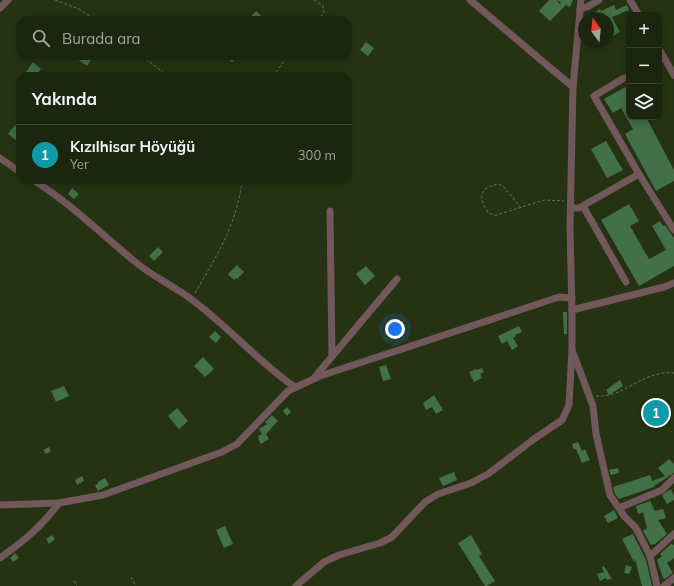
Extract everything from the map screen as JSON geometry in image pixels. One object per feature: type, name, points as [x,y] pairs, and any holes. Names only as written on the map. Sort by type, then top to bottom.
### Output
[{"type":"street","points":[[0,8],[8,0]]},
{"type":"street","points":[[470,0],[573,88]]},
{"type":"street","points":[[296,586],[304,583],[324,562],[354,550],[368,548],[392,537],[425,502],[438,494],[471,483],[488,474],[562,420],[570,405],[572,350],[571,205],[573,88],[581,0]]},
{"type":"street","points":[[580,9],[599,0]]},
{"type":"street","points":[[630,0],[637,12]]},
{"type":"street","points":[[662,54],[674,75]]},
{"type":"street","points":[[624,78],[594,96],[639,174],[674,230]]},
{"type":"street","points":[[0,158],[16,169]]},
{"type":"street","points":[[571,205],[579,208],[639,174]]},
{"type":"street","points":[[40,184],[54,193],[144,270],[191,299],[295,388]]},
{"type":"street","points":[[583,206],[626,282]]},
{"type":"street","points":[[330,211],[332,356]]},
{"type":"street","points":[[312,380],[397,280]]},
{"type":"street","points":[[572,310],[664,287],[674,283]]},
{"type":"street","points":[[0,505],[58,503],[103,495],[222,452],[237,444],[288,391],[312,380],[559,297],[572,298]]},
{"type":"street","points":[[572,350],[593,406],[596,434],[610,495],[636,528],[650,556],[658,586]]},
{"type":"street","points":[[619,508],[657,493],[674,478]]},
{"type":"street","points":[[0,558],[28,538],[46,520],[58,503]]},
{"type":"street","points":[[650,556],[674,534]]},
{"type":"path","points":[[55,0],[79,9],[90,16]]},
{"type":"path","points":[[314,0],[323,6],[324,11],[321,16]]},
{"type":"path","points":[[147,60],[163,72]]},
{"type":"path","points":[[276,72],[285,60]]},
{"type":"path","points":[[191,299],[229,231],[240,196],[242,184]]},
{"type":"path","points":[[521,208],[504,187],[499,184],[486,188],[482,192],[481,197],[483,204],[491,214],[500,214],[521,208],[544,200],[571,205]]},
{"type":"path","points":[[589,396],[601,397],[616,394],[636,382],[652,375],[674,373]]},
{"type":"path","points":[[131,577],[136,586]]},
{"type":"path","points":[[74,581],[77,586]]},
{"type":"building","points":[[549,0],[556,0],[573,0],[570,7],[566,5],[550,21],[539,11]]},
{"type":"building","points":[[614,5],[616,10],[627,5],[629,10],[614,16],[614,12],[595,12],[600,9],[601,11]]},
{"type":"building","points":[[256,11],[262,16],[252,16]]},
{"type":"building","points":[[614,21],[620,32],[614,36]]},
{"type":"building","points":[[366,42],[374,48],[368,56],[360,50]]},
{"type":"building","points":[[79,60],[91,60],[87,66]]},
{"type":"building","points":[[33,62],[41,69],[38,72],[26,72]]},
{"type":"building","points":[[626,87],[626,117],[621,108],[613,113],[604,99]]},
{"type":"building","points":[[628,120],[648,120],[674,170],[674,181],[656,191],[625,134],[633,129]]},
{"type":"building","points":[[15,125],[16,126],[16,140],[8,134]]},
{"type":"building","points":[[606,141],[623,170],[607,178],[591,149]]},
{"type":"building","points":[[72,188],[79,194],[74,199],[68,194]]},
{"type":"building","points":[[629,204],[639,221],[630,226],[649,259],[666,250],[652,226],[660,221],[663,226],[665,225],[674,238],[674,266],[639,286],[601,220]]},
{"type":"building","points":[[158,247],[163,252],[154,261],[149,256]]},
{"type":"building","points":[[237,265],[244,272],[234,280],[228,274]]},
{"type":"building","points":[[366,266],[375,276],[365,285],[356,274]]},
{"type":"building","points":[[563,312],[567,312],[567,334],[564,334]]},
{"type":"building","points":[[519,326],[522,332],[515,335],[513,338],[518,346],[512,350],[507,341],[502,344],[498,336]]},
{"type":"building","points":[[215,331],[221,337],[216,343],[209,337]]},
{"type":"building","points":[[203,357],[214,369],[205,377],[194,366]]},
{"type":"building","points":[[386,365],[391,379],[383,381],[379,367]]},
{"type":"building","points":[[482,368],[484,372],[480,374],[482,378],[474,382],[469,372]]},
{"type":"building","points":[[620,380],[623,386],[609,395],[606,390]]},
{"type":"building","points":[[64,386],[69,396],[56,402],[51,391]]},
{"type":"building","points":[[434,395],[443,410],[436,414],[432,407],[426,410],[423,403]]},
{"type":"building","points":[[287,407],[291,412],[287,416],[283,411]]},
{"type":"building","points":[[177,408],[188,421],[179,429],[168,416]]},
{"type":"building","points":[[272,415],[278,421],[266,434],[269,439],[261,444],[258,436],[262,434],[259,429],[267,424],[265,422]]},
{"type":"building","points":[[578,442],[582,451],[585,449],[590,460],[582,463],[576,449],[574,450],[572,444]]},
{"type":"building","points":[[49,447],[51,451],[46,454],[43,450]]},
{"type":"building","points":[[669,459],[674,464],[674,473],[654,487],[619,499],[615,494],[613,487],[650,475],[652,481],[665,476],[658,468]]},
{"type":"building","points":[[618,468],[619,473],[611,475],[609,470]]},
{"type":"building","points":[[454,472],[457,480],[443,486],[439,478]]},
{"type":"building","points":[[82,476],[84,481],[77,485],[75,480]]},
{"type":"building","points":[[105,478],[109,485],[98,491],[95,485]]},
{"type":"building","points":[[671,489],[674,500],[667,504],[662,495]]},
{"type":"building","points":[[650,501],[655,511],[663,509],[666,518],[658,520],[667,534],[654,545],[651,545],[643,531],[647,528],[643,512],[638,514],[636,506]]},
{"type":"building","points":[[614,510],[618,518],[608,523],[604,516]]},
{"type":"building","points":[[225,526],[233,544],[224,548],[216,530]]},
{"type":"building","points":[[633,534],[646,560],[652,586],[642,586],[635,559],[634,562],[622,539]]},
{"type":"building","points":[[52,535],[55,539],[49,544],[46,539]]},
{"type":"building","points":[[471,535],[482,554],[479,556],[495,581],[487,586],[485,586],[458,543]]},
{"type":"building","points":[[672,543],[674,546],[674,558],[667,563],[673,573],[665,579],[663,578],[657,560],[662,556],[660,554]]},
{"type":"building","points":[[15,553],[19,558],[13,562],[10,558]]},
{"type":"building","points":[[626,565],[632,567],[629,574],[624,573]]},
{"type":"building","points":[[604,566],[612,579],[607,580],[606,578],[600,581],[597,574],[604,572],[602,567]]},
{"type":"place","name":"Kızılhisar Höyüğü","points":[[656,413]]}]
